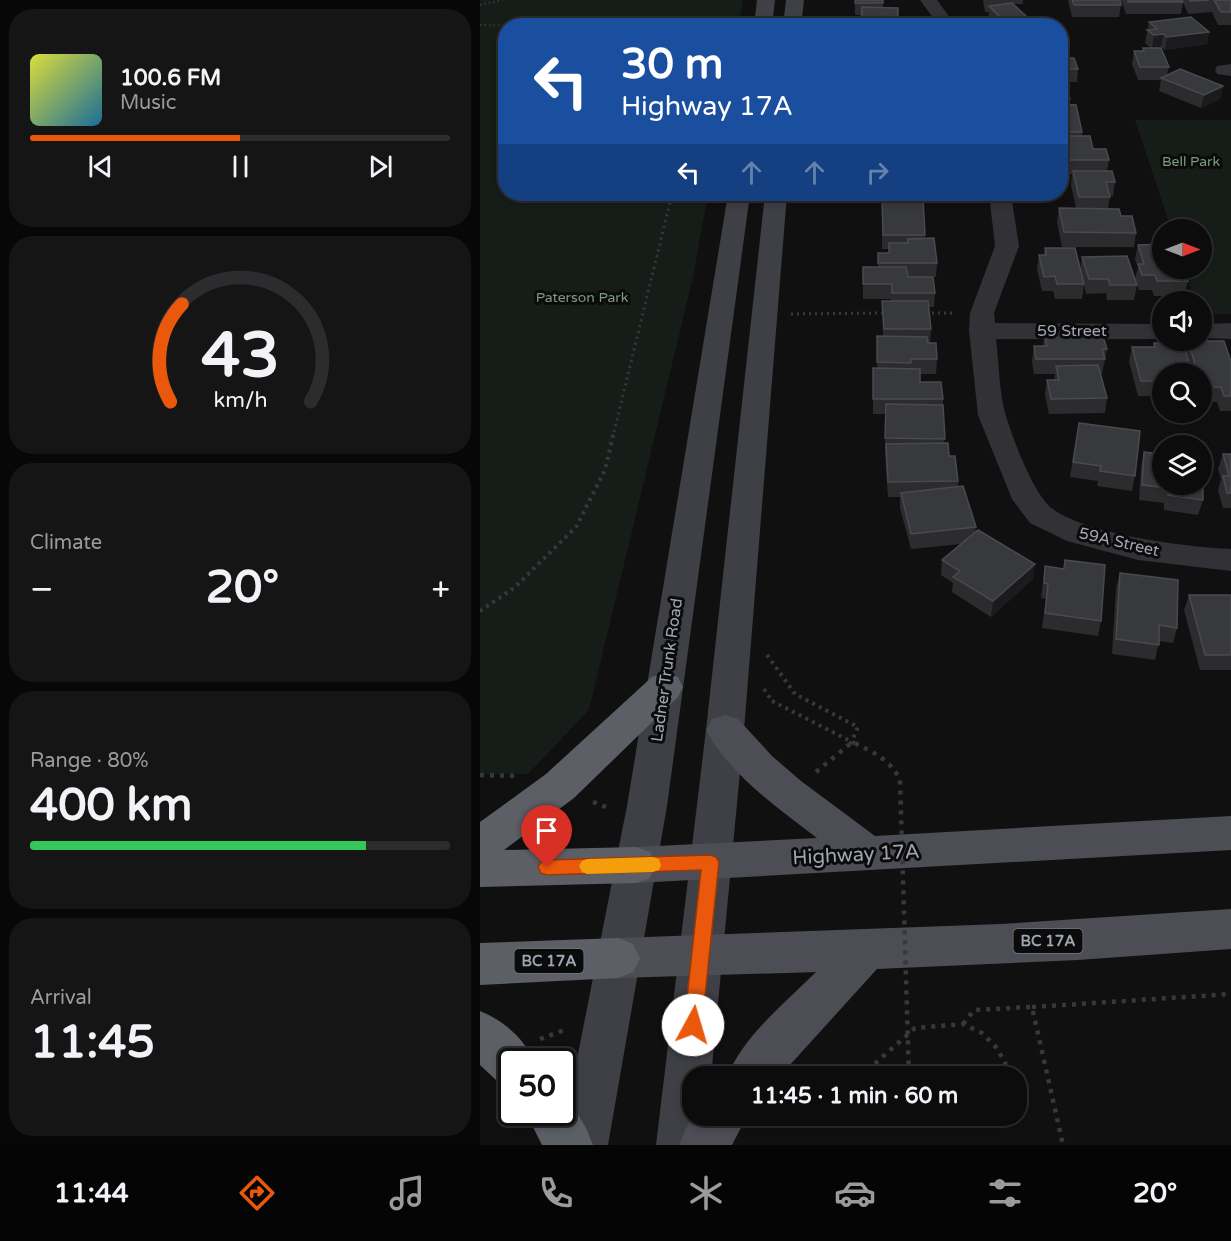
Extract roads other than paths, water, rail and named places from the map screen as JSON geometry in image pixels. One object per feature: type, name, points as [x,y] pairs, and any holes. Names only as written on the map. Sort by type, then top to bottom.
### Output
[{"type":"highway","points":[[480,845],[560,786],[665,687]]},
{"type":"highway","name":"Highway 17A","points":[[480,869],[636,865]]},
{"type":"highway","name":"BC 17A","points":[[480,964],[618,957]]},
{"type":"highway","points":[[480,1033],[513,1048]]},
{"type":"highway","points":[[558,1126],[569,1145]]},
{"type":"main road","points":[[764,18],[766,0]]},
{"type":"main road","points":[[793,18],[795,0]]},
{"type":"main road","name":"Ladner Trunk Road","points":[[584,1145],[636,865],[738,201]]},
{"type":"main road","points":[[680,1145],[724,730],[775,201]]},
{"type":"main road","points":[[724,730],[787,794],[868,854]]},
{"type":"main road","name":"Highway 17A","points":[[636,865],[1231,833]]},
{"type":"main road","name":"BC 17A","points":[[618,957],[866,950],[1140,937],[1231,929]]},
{"type":"main road","points":[[758,1066],[866,950]]},
{"type":"main road","points":[[703,1145],[716,1126]]},
{"type":"street","points":[[928,0],[942,18]]},
{"type":"street","points":[[982,322],[1007,246],[1001,201]]},
{"type":"street","name":"59 Street","points":[[982,322],[1152,330]]},
{"type":"street","name":"59A Street","points":[[982,322],[992,415],[1022,492],[1041,516],[1078,534],[1138,549],[1208,560],[1231,560]]},
{"type":"street","points":[[1212,331],[1231,331]]},
{"type":"park label","name":"Bell Park","points":[[1191,161]]},
{"type":"park label","name":"Paterson Park","points":[[582,297]]}]
